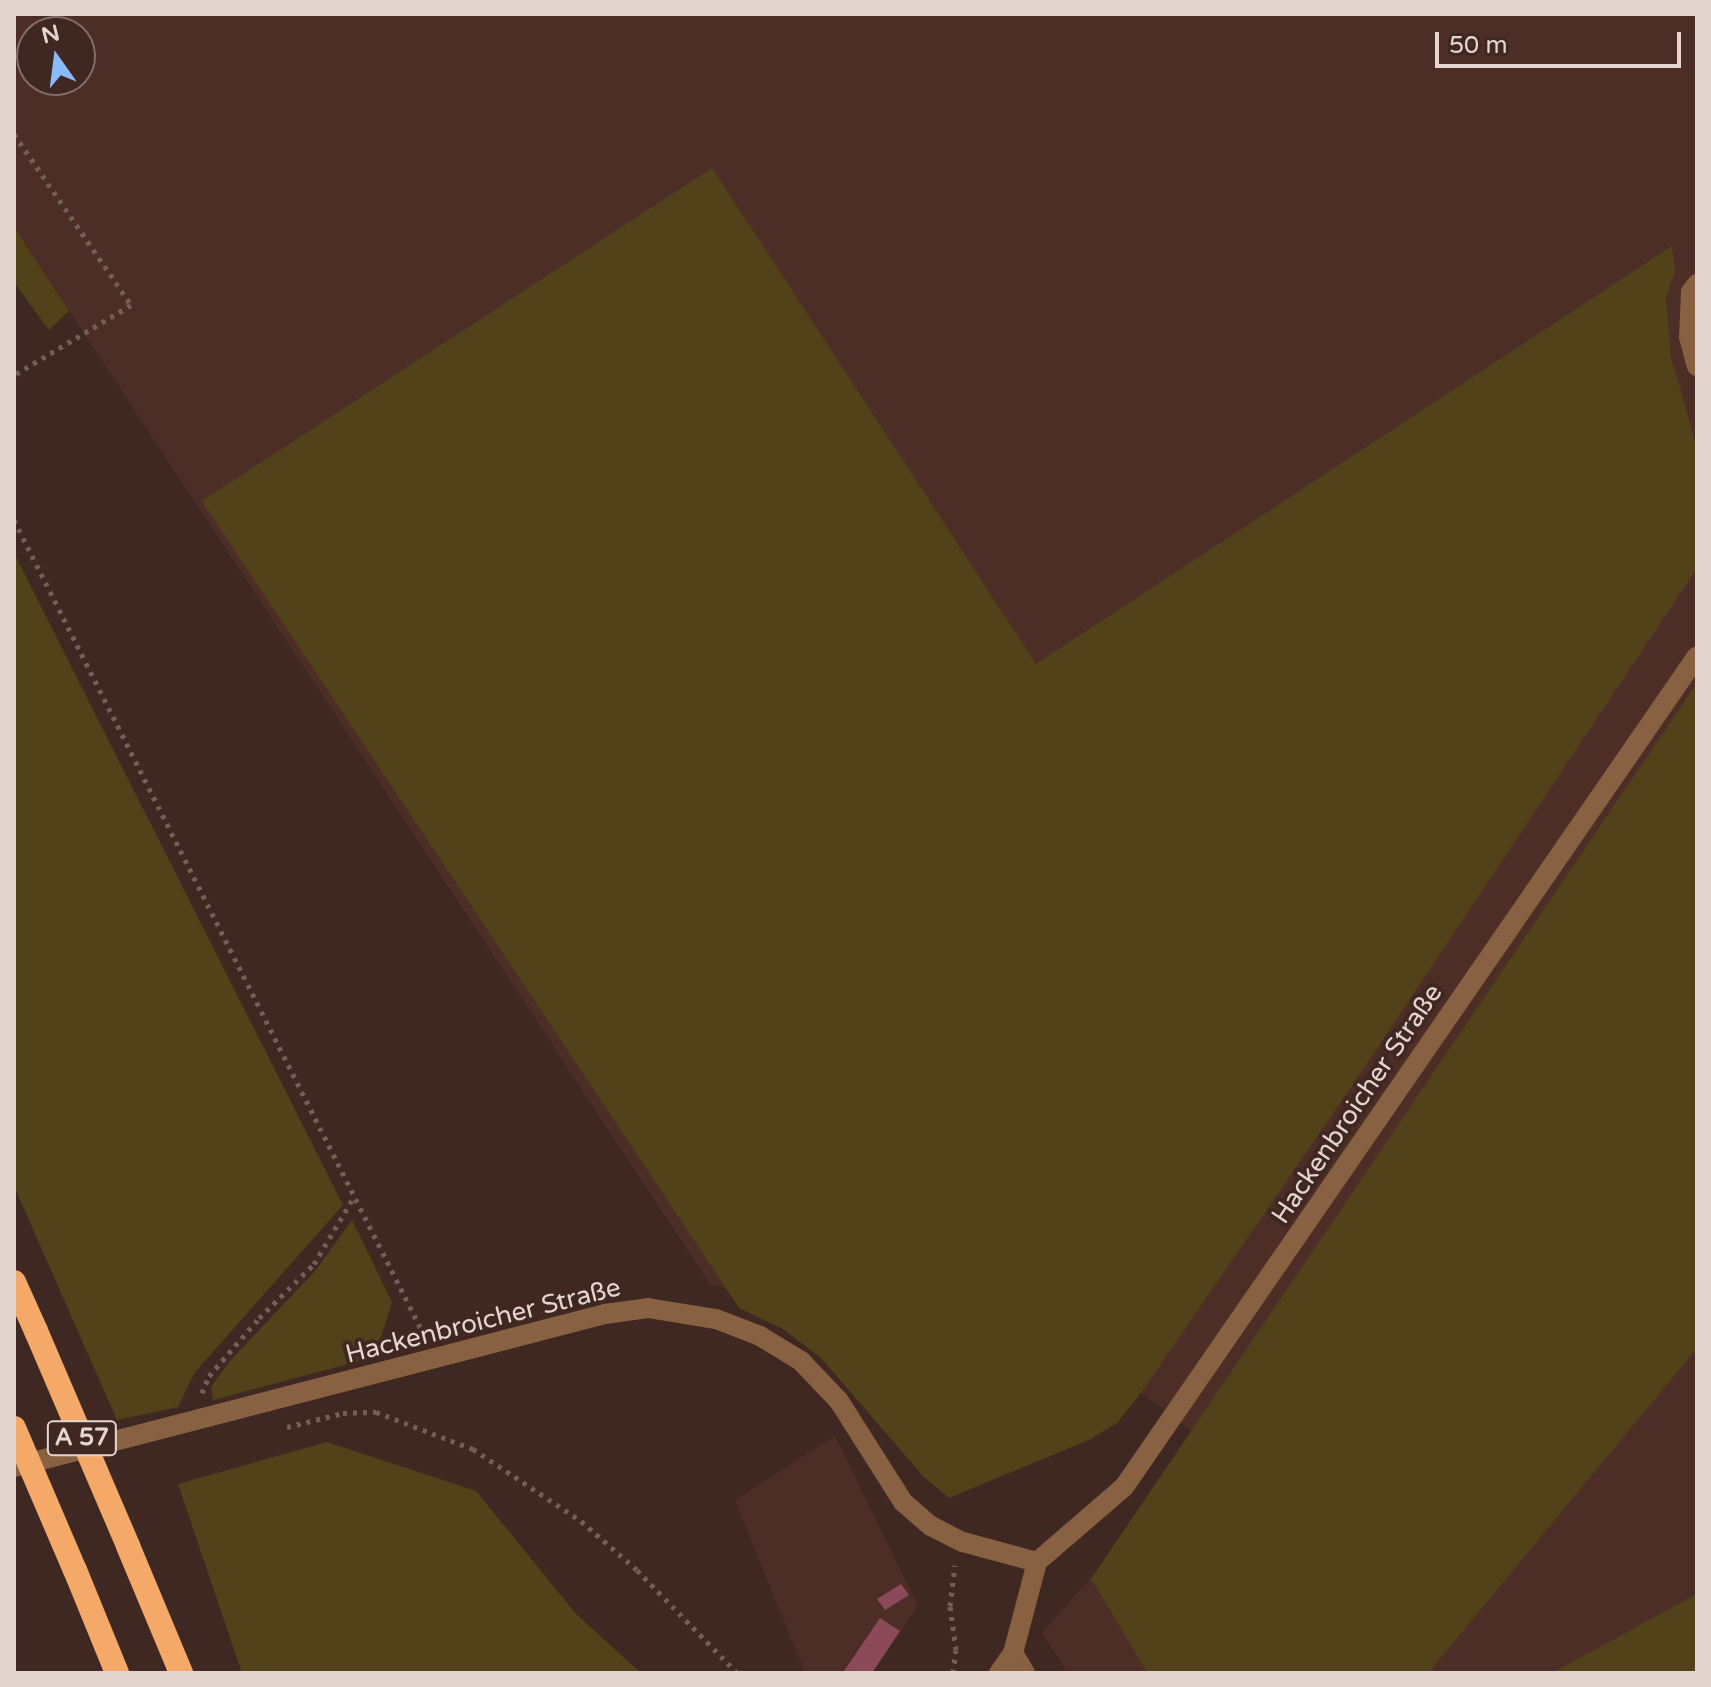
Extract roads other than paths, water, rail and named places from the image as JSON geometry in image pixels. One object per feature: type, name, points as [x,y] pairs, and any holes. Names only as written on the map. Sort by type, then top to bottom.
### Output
[{"type":"highway","name":"A 57","points":[[14,1282],[181,1673]]},
{"type":"highway","name":"A 57","points":[[14,1428],[117,1673]]},
{"type":"street","points":[[1697,284],[1691,292],[1689,337],[1697,366]]},
{"type":"street","name":"Hackenbroicher Straße","points":[[14,1467],[605,1314],[648,1308],[716,1319],[760,1336],[801,1361],[839,1401],[903,1502],[931,1526],[963,1542],[1037,1562],[1124,1487],[1697,656]]},
{"type":"street","points":[[999,1673],[1013,1653],[1037,1562]]},
{"type":"street","points":[[1013,1653],[1025,1673]]}]
